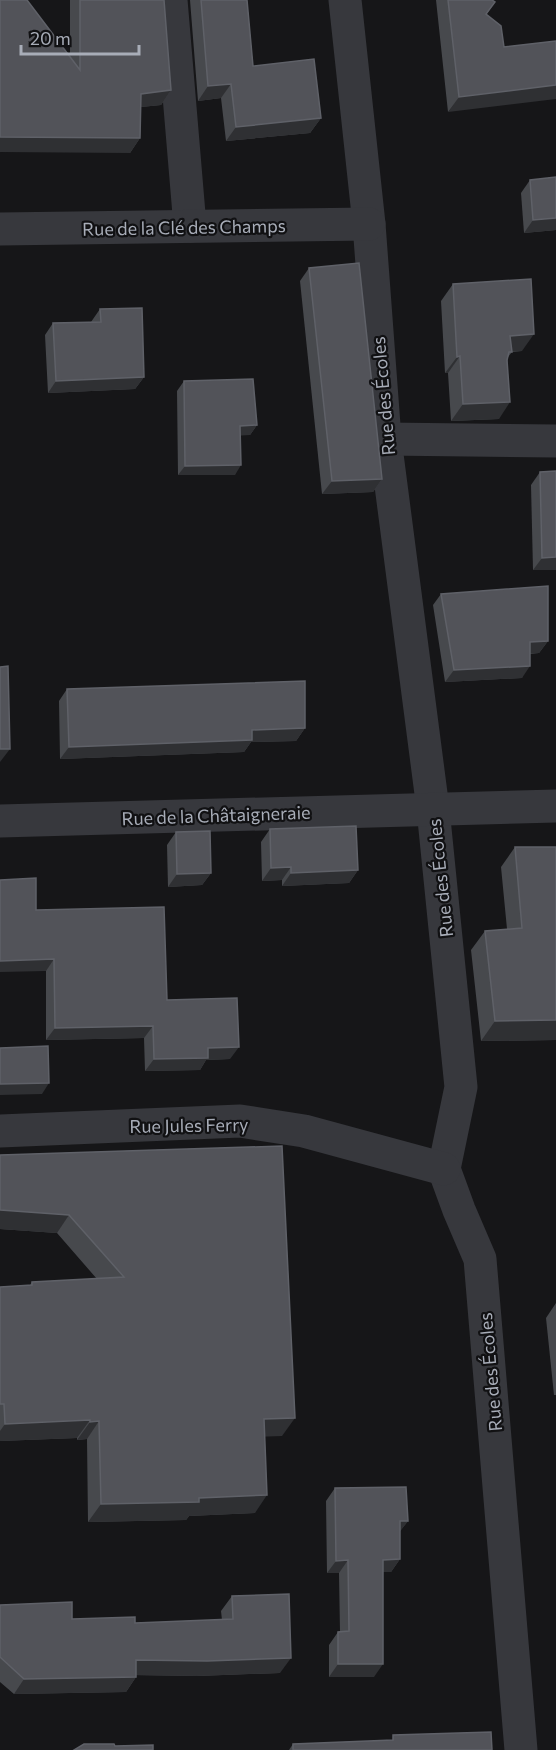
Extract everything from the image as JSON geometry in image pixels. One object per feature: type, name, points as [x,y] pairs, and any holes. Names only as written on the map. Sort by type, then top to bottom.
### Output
[{"type":"street","points":[[171,0],[190,226]]},
{"type":"street","name":"Rue des Écoles","points":[[345,0],[369,224],[385,439],[433,809],[460,1087],[444,1169],[480,1259],[521,1750]]},
{"type":"street","name":"Rue de la Clé des Champs","points":[[0,229],[369,224]]},
{"type":"street","points":[[385,439],[556,441]]},
{"type":"street","name":"Rue de la Châtaigneraie","points":[[0,821],[556,806]]},
{"type":"street","name":"Rue Jules Ferry","points":[[0,1131],[240,1121],[304,1131],[444,1169]]},
{"type":"building","points":[[0,0],[27,0],[80,70],[80,0],[164,0],[171,90],[141,94],[140,138],[0,137]]},
{"type":"building","points":[[201,0],[247,0],[253,66],[314,59],[321,118],[236,127],[231,84],[208,86]]},
{"type":"building","points":[[448,0],[492,0],[495,2],[486,14],[501,26],[504,47],[556,41],[556,85],[459,97]]},
{"type":"building","points":[[556,177],[556,218],[533,220],[530,180]]},
{"type":"building","points":[[359,263],[382,479],[332,481],[309,268]]},
{"type":"building","points":[[531,279],[534,334],[510,336],[512,352],[509,352],[507,360],[510,402],[463,404],[460,356],[457,357],[453,284]]},
{"type":"building","points":[[142,308],[144,377],[56,381],[53,323],[101,322],[100,309]]},
{"type":"building","points":[[253,379],[257,425],[240,426],[241,465],[185,466],[184,381]]},
{"type":"building","points":[[556,471],[556,557],[542,558],[540,472]]},
{"type":"building","points":[[548,586],[548,641],[530,642],[530,666],[454,670],[441,594]]},
{"type":"building","points":[[8,666],[10,749],[0,749],[0,667]]},
{"type":"building","points":[[305,681],[305,728],[252,730],[252,740],[69,747],[67,689]]},
{"type":"building","points":[[356,826],[358,870],[291,873],[291,867],[271,868],[270,829]]},
{"type":"building","points":[[210,831],[211,873],[177,874],[176,832]]},
{"type":"building","points":[[515,847],[556,847],[556,1020],[495,1021],[485,931],[522,928]]},
{"type":"building","points":[[36,878],[36,910],[164,907],[167,1000],[237,998],[239,1047],[208,1048],[208,1058],[154,1059],[153,1026],[55,1028],[54,959],[0,961],[0,880]]},
{"type":"building","points":[[48,1046],[49,1083],[0,1084],[0,1048]]},
{"type":"building","points":[[282,1146],[295,1418],[264,1419],[267,1495],[199,1498],[199,1502],[101,1504],[99,1421],[5,1424],[4,1404],[0,1404],[0,1287],[32,1285],[32,1282],[124,1277],[69,1215],[0,1210],[0,1155]]},
{"type":"building","points":[[406,1487],[408,1521],[400,1521],[400,1559],[383,1560],[383,1664],[338,1664],[338,1632],[349,1631],[348,1560],[336,1561],[335,1488]]},
{"type":"building","points":[[289,1594],[291,1658],[207,1661],[136,1660],[136,1677],[24,1679],[0,1657],[0,1605],[72,1602],[72,1619],[135,1617],[135,1623],[233,1619],[232,1596]]},
{"type":"building","points":[[491,1732],[492,1750],[293,1750],[293,1744],[393,1740],[393,1735]]},
{"type":"building","points":[[84,1744],[153,1745],[153,1750],[74,1750]]}]
